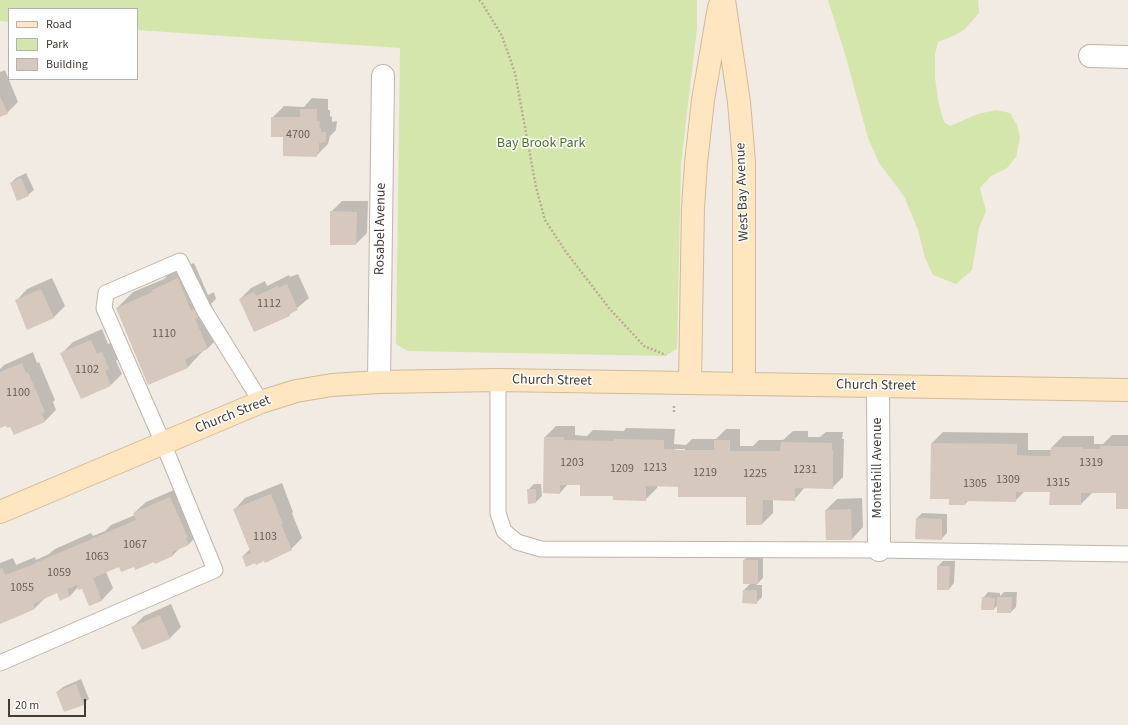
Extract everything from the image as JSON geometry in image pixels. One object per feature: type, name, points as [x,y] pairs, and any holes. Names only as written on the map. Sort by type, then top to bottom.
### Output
[{"type":"main road","points":[[690,383],[696,163],[703,100],[720,0]]},
{"type":"main road","name":"West Bay Avenue","points":[[724,0],[739,102],[744,162],[744,384]]},
{"type":"main road","name":"Church Street","points":[[0,512],[261,402],[296,391],[332,385],[379,382],[498,380],[1128,390]]},
{"type":"street","points":[[1090,56],[1128,57]]},
{"type":"street","name":"Rosabel Avenue","points":[[379,382],[383,76]]},
{"type":"street","name":"Montehill Avenue","points":[[878,386],[879,550]]},
{"type":"lane","points":[[0,663],[215,570],[163,443],[104,308],[106,293],[180,261],[204,310],[261,402]]},
{"type":"lane","points":[[498,380],[498,513],[504,531],[517,542],[541,549],[879,550],[1128,554]]},
{"type":"path","points":[[479,0],[502,36],[515,73],[536,187],[545,220],[566,252],[609,308],[644,346],[667,355]]},
{"type":"green space","name":"Bay Brook Park","points":[[0,0],[697,0],[697,29],[681,163],[677,349],[665,356],[408,351],[396,344],[400,48],[138,30],[138,8],[8,8],[8,22],[0,21]]},
{"type":"green space","points":[[828,0],[978,0],[979,13],[964,30],[938,42],[935,54],[935,78],[939,105],[944,122],[950,126],[978,114],[996,110],[1010,113],[1017,125],[1020,138],[1016,157],[1006,169],[991,176],[980,188],[986,211],[979,228],[972,270],[956,284],[933,275],[925,258],[918,230],[904,196],[879,163],[868,138],[845,54]]},
{"type":"building","points":[[0,96],[8,114],[0,117]]},
{"type":"building","points":[[300,109],[317,109],[317,121],[320,121],[319,127],[321,128],[321,132],[326,132],[326,142],[319,143],[319,152],[317,152],[317,157],[283,156],[283,137],[271,137],[271,117],[300,117]]},
{"type":"building","points":[[21,178],[29,196],[17,201],[10,183]]},
{"type":"building","points":[[330,211],[357,212],[356,245],[330,245]]},
{"type":"building","points":[[178,278],[191,311],[197,308],[200,316],[195,319],[208,349],[185,359],[188,368],[148,385],[116,308],[153,292],[152,290]]},
{"type":"building","points":[[287,284],[298,310],[289,314],[290,316],[254,332],[239,299],[254,292],[256,296],[278,286],[278,288]]},
{"type":"building","points":[[41,289],[54,318],[27,330],[15,300]]},
{"type":"building","points":[[91,340],[97,354],[102,352],[109,369],[105,371],[111,386],[81,399],[60,353]]},
{"type":"building","points":[[22,363],[26,373],[28,372],[45,412],[42,414],[45,422],[14,435],[10,427],[7,428],[6,426],[0,428],[0,372]]},
{"type":"building","points":[[544,437],[564,437],[564,440],[664,440],[664,449],[680,450],[714,450],[714,440],[730,440],[730,451],[780,451],[781,442],[832,443],[833,489],[796,488],[795,501],[763,500],[762,525],[746,525],[746,497],[678,497],[678,487],[646,486],[646,501],[613,500],[613,496],[580,496],[580,485],[560,485],[560,494],[543,493]]},
{"type":"building","points":[[931,443],[1017,444],[1017,455],[1034,456],[1050,456],[1051,447],[1083,447],[1083,449],[1100,449],[1100,446],[1128,446],[1128,509],[1116,509],[1116,493],[1081,493],[1081,505],[1049,505],[1050,492],[1016,492],[1016,502],[965,501],[965,505],[949,505],[949,499],[930,499]]},
{"type":"building","points":[[527,489],[536,489],[536,503],[528,504]]},
{"type":"building","points":[[271,494],[292,550],[265,563],[264,561],[256,565],[255,563],[246,567],[242,556],[251,553],[233,509]]},
{"type":"building","points":[[170,497],[188,538],[186,538],[189,545],[172,552],[173,556],[155,564],[154,562],[135,570],[134,567],[121,572],[119,567],[93,578],[102,601],[89,606],[82,589],[78,590],[77,585],[67,589],[70,596],[60,601],[57,593],[33,604],[35,609],[0,624],[0,569],[2,568],[5,575],[24,568],[136,520],[133,513]]},
{"type":"building","points":[[851,509],[852,540],[826,540],[825,510]]},
{"type":"building","points":[[916,518],[942,519],[942,540],[915,539]]},
{"type":"building","points":[[743,560],[758,560],[758,584],[743,584]]},
{"type":"building","points":[[937,566],[950,566],[949,590],[937,590]]},
{"type":"building","points":[[743,590],[757,590],[757,604],[742,603]]},
{"type":"building","points":[[982,597],[995,598],[994,610],[981,610]]},
{"type":"building","points":[[997,597],[1012,597],[1011,613],[997,613]]},
{"type":"building","points":[[160,615],[170,639],[142,650],[131,627]]},
{"type":"building","points":[[76,684],[84,705],[64,712],[56,692]]}]
